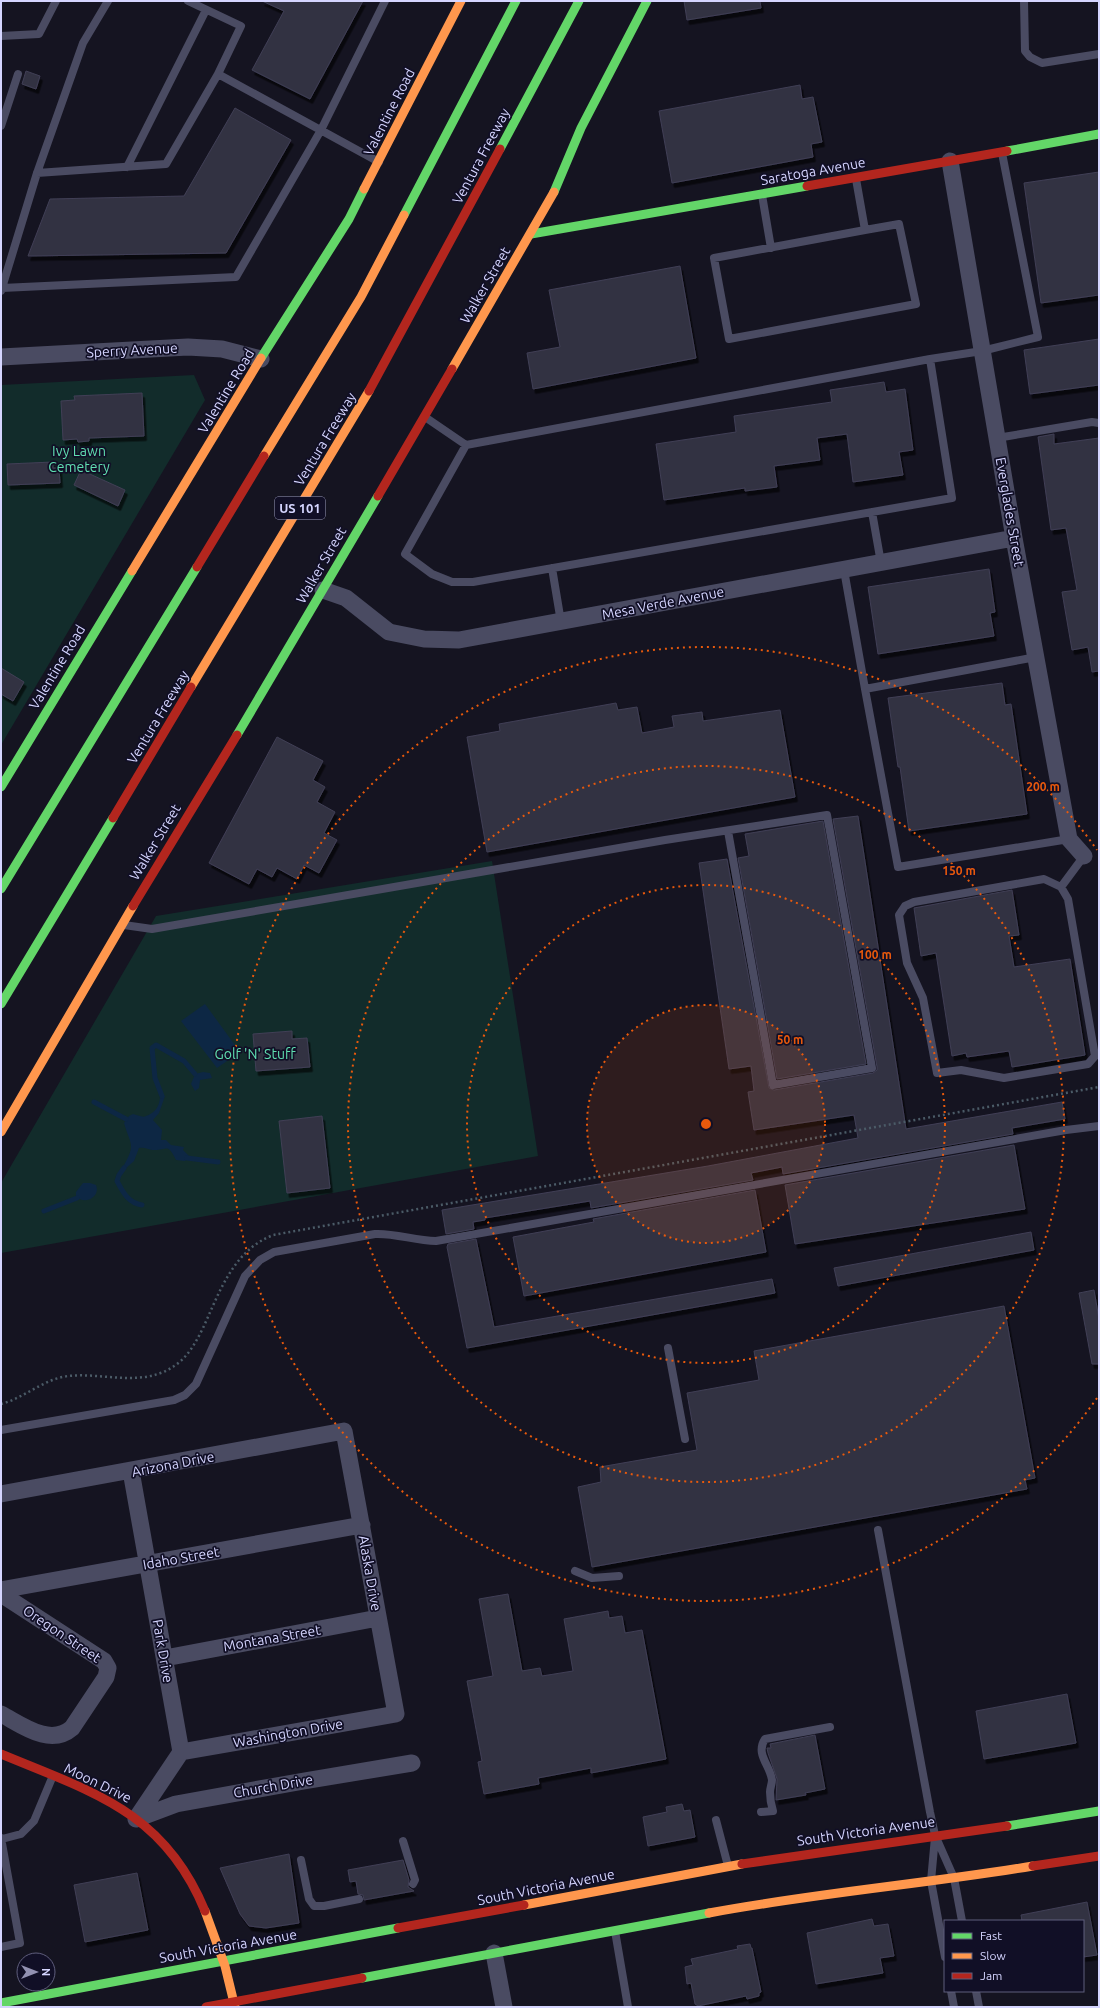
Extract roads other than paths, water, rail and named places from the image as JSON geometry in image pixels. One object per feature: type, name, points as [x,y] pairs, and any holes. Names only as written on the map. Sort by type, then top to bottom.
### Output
[{"type":"main road","name":"Valentine Road","points":[[1,787],[261,359],[349,219],[461,1]]},
{"type":"main road","points":[[1,889],[361,296],[516,1]]},
{"type":"main road","name":"Ventura Freeway","points":[[1,1004],[384,368],[579,1]]},
{"type":"main road","name":"Walker Street","points":[[1,1132],[121,925],[323,590],[531,234],[557,186],[581,128],[647,1]]},
{"type":"main road","name":"Saratoga Avenue","points":[[531,234],[1099,134]]},
{"type":"main road","name":"Moon Drive","points":[[1,1754],[125,1810],[159,1838],[184,1867],[204,1906],[223,1960],[235,2004]]},
{"type":"main road","name":"South Victoria Avenue","points":[[1,2003],[223,1960],[728,1867],[935,1835],[962,1833],[1099,1811]]},
{"type":"main road","points":[[206,2007],[235,2004],[614,1930],[827,1894],[954,1878],[1099,1856]]},
{"type":"street","name":"Everglades Street","points":[[950,161],[1014,538],[1069,839]]},
{"type":"street","name":"Sperry Avenue","points":[[1,357],[188,347],[222,349],[261,359]]},
{"type":"street","name":"Mesa Verde Avenue","points":[[323,590],[346,598],[389,632],[424,640],[471,639],[1014,538]]},
{"type":"street","points":[[1069,839],[1084,856]]},
{"type":"street","name":"Arizona Drive","points":[[1,1494],[344,1432]]},
{"type":"street","name":"Alaska Drive","points":[[344,1432],[396,1714]]},
{"type":"street","name":"Park Drive","points":[[130,1471],[181,1752]]},
{"type":"street","name":"Idaho Street","points":[[1,1590],[362,1525]]},
{"type":"street","name":"Oregon Street","points":[[1,1594],[104,1661],[108,1668],[106,1677],[72,1728],[66,1733],[57,1736],[36,1732],[1,1714]]},
{"type":"street","name":"Montana Street","points":[[165,1658],[378,1618]]},
{"type":"street","name":"Washington Drive","points":[[181,1752],[396,1714]]},
{"type":"street","points":[[136,1818],[181,1752]]},
{"type":"street","name":"Church Drive","points":[[136,1818],[176,1804],[304,1780],[412,1763]]},
{"type":"street","points":[[494,1953],[504,2007]]},
{"type":"lane","points":[[1,36],[39,34],[56,1]]},
{"type":"lane","points":[[108,1],[83,43],[37,173],[1,290],[236,277],[320,130],[385,1]]},
{"type":"lane","points":[[37,173],[166,164],[218,74],[241,26],[188,1]]},
{"type":"lane","points":[[1024,1],[1025,51],[1030,57],[1042,63],[1099,54]]},
{"type":"lane","points":[[127,167],[206,10]]},
{"type":"lane","points":[[1,126],[18,74]]},
{"type":"lane","points":[[218,74],[379,162]]},
{"type":"lane","points":[[424,417],[466,445],[930,359],[982,351],[1038,337],[1002,151]]},
{"type":"lane","points":[[856,178],[865,230]]},
{"type":"lane","points":[[761,194],[771,248]]},
{"type":"lane","points":[[899,224],[916,304],[729,339],[714,258],[865,230],[899,224]]},
{"type":"lane","points":[[466,445],[405,554],[432,574],[452,582],[473,582],[952,498],[930,359]]},
{"type":"lane","points":[[997,438],[1092,422],[1099,423]]},
{"type":"lane","points":[[872,512],[881,563]]},
{"type":"lane","points":[[552,568],[561,622]]},
{"type":"lane","points":[[844,570],[898,867],[1069,839]]},
{"type":"lane","points":[[865,689],[1036,658]]},
{"type":"lane","points":[[121,925],[152,929],[665,840],[827,815],[872,1068],[773,1085],[728,831]]},
{"type":"lane","points":[[1061,887],[1084,856]]},
{"type":"lane","points":[[1044,879],[1061,887],[1068,899],[1095,1056],[1088,1064],[1004,1078],[961,1070],[937,1073],[923,998],[906,956],[899,915],[905,906],[914,902],[1044,879]]},
{"type":"lane","points":[[1,1430],[174,1400],[185,1395],[196,1384],[245,1276],[260,1260],[274,1252],[375,1234],[389,1234],[427,1241],[436,1241],[1066,1130],[1099,1126]]},
{"type":"lane","points":[[668,1348],[685,1439]]},
{"type":"lane","points":[[878,1530],[935,1835],[954,1878],[962,1920]]},
{"type":"lane","points":[[575,1571],[592,1578],[619,1576]]},
{"type":"lane","points":[[761,1812],[773,1811],[770,1799],[772,1781],[770,1771],[762,1755],[761,1748],[765,1739],[830,1727]]},
{"type":"lane","points":[[1,1947],[20,1943],[1,1838],[21,1834],[34,1821],[52,1776]]},
{"type":"lane","points":[[716,1820],[728,1867]]},
{"type":"lane","points":[[935,1835],[931,1881],[944,1952]]},
{"type":"lane","points":[[403,1841],[415,1880],[413,1884]]},
{"type":"lane","points":[[301,1860],[309,1899],[314,1906],[324,1906],[359,1898]]},
{"type":"lane","points":[[614,1930],[628,2007]]},
{"type":"lane","points":[[951,1992],[954,2007]]},
{"type":"lane","points":[[976,1992],[979,2007]]},
{"type":"water","points":[[205,1004],[240,1052],[217,1068],[181,1021]]},
{"type":"water","points":[[203,1072],[210,1073],[212,1078],[200,1080],[199,1088],[195,1091],[191,1084],[195,1074]]},
{"type":"water","points":[[160,1096],[165,1096],[159,1113],[153,1120],[162,1130],[161,1140],[166,1140],[171,1145],[184,1147],[183,1150],[189,1156],[185,1161],[176,1160],[169,1149],[152,1150],[139,1148],[134,1161],[125,1169],[123,1167],[130,1153],[131,1145],[124,1123],[129,1116],[133,1114],[145,1117],[152,1113],[158,1106]]},
{"type":"water","points":[[83,1183],[96,1185],[96,1193],[91,1199],[83,1200],[76,1196],[76,1192]]},
{"type":"waterway","points":[[162,1096],[155,1078],[152,1048],[156,1045],[184,1061],[195,1074]]},
{"type":"waterway","points":[[94,1102],[126,1119]]},
{"type":"waterway","points":[[187,1158],[218,1162]]},
{"type":"waterway","points":[[124,1168],[117,1181],[124,1193],[133,1202],[142,1205]]},
{"type":"waterway","points":[[44,1211],[77,1198]]},
{"type":"park label","name":"Ivy Lawn Cemetery","points":[[79,460]]},
{"type":"park label","name":"Golf 'N' Stuff","points":[[255,1054]]}]
